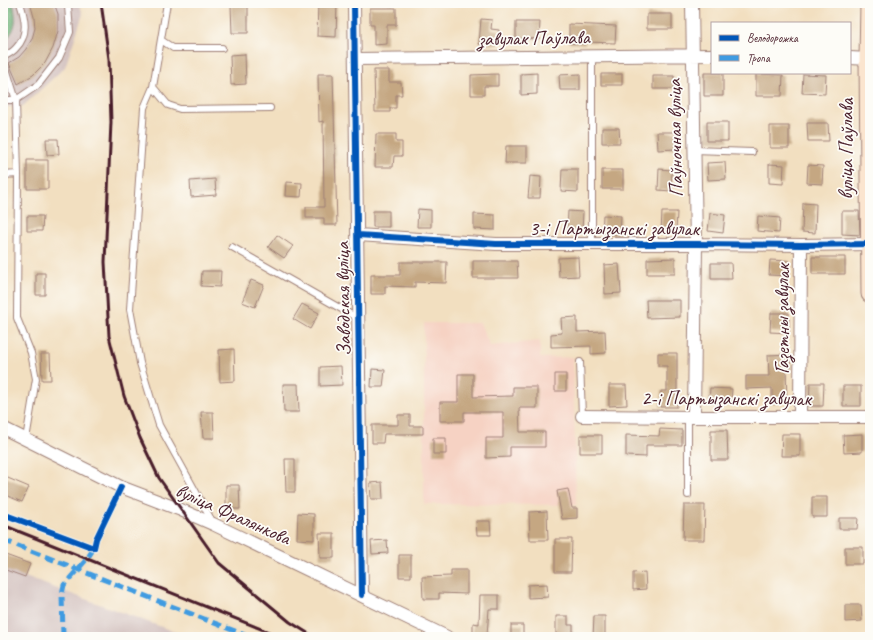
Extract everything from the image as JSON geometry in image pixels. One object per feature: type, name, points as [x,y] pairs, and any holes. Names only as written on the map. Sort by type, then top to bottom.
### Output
[{"type":"street","name":"Заводская вуліца","points":[[354,3],[356,59],[362,595]]},
{"type":"street","name":"Паўночная вуліца","points":[[691,417],[696,244],[692,3]]},
{"type":"street","name":"вуліца Паўлава","points":[[868,3],[870,294]]},
{"type":"street","name":"завулак Паўлава","points":[[356,59],[711,55]]},
{"type":"street","points":[[851,58],[868,58]]},
{"type":"street","name":"3-і Партызанскі завулак","points":[[358,235],[496,244],[869,244]]},
{"type":"street","name":"Газетны завулак","points":[[800,417],[801,245]]},
{"type":"street","name":"2-і Партызанскі завулак","points":[[582,416],[870,416]]},
{"type":"street","name":"вуліца Фралянкова","points":[[3,428],[121,487],[213,524],[447,637]]},
{"type":"lane","points":[[20,3],[25,17],[24,35],[16,48],[3,58],[16,100],[18,174],[17,318],[31,353],[36,379],[26,439]]},
{"type":"lane","points":[[3,100],[16,100],[38,85],[59,58],[70,32],[67,3]]},
{"type":"lane","points":[[167,3],[152,87],[144,108],[130,309],[140,363],[159,425],[213,524]]},
{"type":"lane","points":[[161,40],[173,48],[222,48]]},
{"type":"lane","points":[[592,56],[592,244]]},
{"type":"lane","points":[[152,87],[168,105],[180,109],[270,108]]},
{"type":"lane","points":[[694,150],[752,152]]},
{"type":"lane","points":[[3,175],[18,174]]},
{"type":"lane","points":[[232,247],[359,319]]},
{"type":"lane","points":[[580,362],[582,416]]},
{"type":"lane","points":[[688,495],[691,417]]},
{"type":"shaded area","points":[[3,3],[79,3],[83,14],[65,67],[23,106],[3,107]]},
{"type":"shaded area","points":[[424,323],[480,323],[490,346],[540,341],[540,358],[573,357],[576,505],[424,504]]},
{"type":"shaded area","points":[[3,554],[30,564],[25,577],[189,637],[3,637]]},
{"type":"green space","points":[[3,3],[13,3],[15,13],[13,31],[6,39],[3,35]]},
{"type":"building","points":[[30,3],[54,3],[58,14],[58,31],[53,48],[45,63],[33,75],[18,84],[9,63],[19,57],[32,39],[35,28]]},
{"type":"building","points":[[318,3],[337,3],[336,37],[317,36]]},
{"type":"building","points":[[248,5],[248,33],[232,33],[231,6]]},
{"type":"building","points":[[370,8],[396,8],[396,25],[387,25],[387,44],[374,45],[374,25],[370,25]]},
{"type":"building","points":[[647,14],[672,14],[672,29],[647,29]]},
{"type":"building","points":[[481,19],[492,20],[491,29],[499,30],[498,45],[479,44]]},
{"type":"building","points":[[516,22],[540,22],[539,39],[516,38]]},
{"type":"building","points":[[569,24],[616,26],[615,43],[569,43]]},
{"type":"building","points":[[245,54],[246,84],[231,85],[230,55]]},
{"type":"building","points":[[374,70],[389,70],[389,82],[401,82],[402,95],[396,95],[396,108],[390,108],[390,112],[375,112]]},
{"type":"building","points":[[537,73],[537,94],[521,95],[521,74]]},
{"type":"building","points":[[704,73],[723,74],[723,96],[704,96]]},
{"type":"building","points":[[318,74],[333,74],[337,225],[324,225],[324,218],[306,218],[306,207],[324,207],[323,121],[319,122]]},
{"type":"building","points":[[498,74],[498,86],[484,86],[484,95],[471,95],[471,75]]},
{"type":"building","points":[[580,74],[580,90],[560,90],[559,75]]},
{"type":"building","points":[[601,74],[622,74],[622,85],[601,85]]},
{"type":"building","points":[[756,74],[783,75],[782,96],[756,96]]},
{"type":"building","points":[[803,74],[826,75],[825,94],[802,93]]},
{"type":"building","points":[[653,76],[674,76],[674,89],[653,89]]},
{"type":"building","points":[[707,122],[728,122],[728,141],[707,141]]},
{"type":"building","points":[[807,123],[828,123],[829,141],[808,141]]},
{"type":"building","points":[[770,126],[789,126],[789,148],[770,148]]},
{"type":"building","points":[[602,128],[619,128],[620,143],[602,143]]},
{"type":"building","points":[[657,132],[676,132],[676,149],[658,150]]},
{"type":"building","points":[[376,134],[396,134],[396,142],[402,142],[402,156],[394,156],[393,167],[375,167]]},
{"type":"building","points":[[46,139],[58,139],[59,154],[47,155]]},
{"type":"building","points":[[506,146],[527,146],[527,163],[505,163]]},
{"type":"building","points":[[27,160],[48,160],[48,189],[27,189]]},
{"type":"building","points":[[725,162],[726,179],[708,180],[707,163]]},
{"type":"building","points":[[769,164],[784,165],[783,184],[769,183]]},
{"type":"building","points":[[808,165],[823,166],[822,184],[807,183]]},
{"type":"building","points":[[562,169],[578,169],[578,192],[561,191]]},
{"type":"building","points":[[659,169],[672,170],[671,191],[658,190]]},
{"type":"building","points":[[602,170],[623,170],[623,189],[602,189]]},
{"type":"building","points":[[530,176],[541,177],[540,198],[528,198]]},
{"type":"building","points":[[215,179],[216,195],[191,197],[190,181]]},
{"type":"building","points":[[286,182],[302,183],[301,197],[285,196]]},
{"type":"building","points":[[803,203],[816,204],[815,233],[802,232]]},
{"type":"building","points":[[418,209],[431,210],[431,227],[417,227]]},
{"type":"building","points":[[373,211],[389,211],[389,227],[373,227]]},
{"type":"building","points":[[568,211],[583,212],[582,232],[567,232]]},
{"type":"building","points":[[842,211],[859,211],[860,235],[842,234]]},
{"type":"building","points":[[662,212],[677,212],[676,231],[661,231]]},
{"type":"building","points":[[710,213],[725,215],[723,233],[708,231]]},
{"type":"building","points":[[474,214],[495,215],[495,230],[474,229]]},
{"type":"building","points":[[603,215],[621,216],[620,235],[602,234]]},
{"type":"building","points":[[27,216],[43,216],[42,231],[27,231]]},
{"type":"building","points":[[758,216],[780,218],[779,233],[757,231]]},
{"type":"building","points":[[277,235],[293,246],[284,258],[268,247]]},
{"type":"building","points":[[578,257],[579,276],[559,277],[558,258]]},
{"type":"building","points":[[812,257],[845,257],[845,274],[812,274]]},
{"type":"building","points":[[675,258],[675,274],[647,274],[647,259]]},
{"type":"building","points":[[770,260],[789,261],[789,276],[769,275]]},
{"type":"building","points":[[473,261],[517,261],[518,278],[473,278]]},
{"type":"building","points":[[400,262],[447,262],[446,283],[415,282],[415,287],[385,286],[385,294],[371,294],[371,275],[400,275]]},
{"type":"building","points":[[711,263],[731,263],[732,279],[711,279]]},
{"type":"building","points":[[619,264],[621,293],[605,294],[604,265]]},
{"type":"building","points":[[202,271],[221,271],[220,287],[201,286]]},
{"type":"building","points":[[36,273],[45,273],[45,295],[36,295]]},
{"type":"building","points":[[251,280],[264,285],[255,307],[242,302]]},
{"type":"building","points":[[646,300],[680,300],[680,317],[647,318]]},
{"type":"building","points":[[302,304],[319,313],[310,329],[293,319]]},
{"type":"building","points":[[771,313],[789,313],[789,333],[770,332]]},
{"type":"building","points":[[577,317],[577,332],[605,331],[606,353],[591,354],[591,346],[551,347],[551,334],[562,333],[561,318]]},
{"type":"building","points":[[234,349],[235,381],[220,382],[219,350]]},
{"type":"building","points":[[658,353],[677,353],[677,407],[660,407],[661,391],[667,391],[667,366],[658,366]]},
{"type":"building","points":[[41,354],[50,354],[51,380],[42,380]]},
{"type":"building","points":[[790,354],[791,369],[786,369],[787,403],[772,404],[772,388],[746,389],[746,376],[769,376],[768,355]]},
{"type":"building","points":[[341,366],[342,385],[320,386],[320,367]]},
{"type":"building","points":[[372,369],[385,370],[383,387],[371,387]]},
{"type":"building","points":[[458,374],[473,374],[473,397],[513,396],[513,387],[537,387],[537,408],[519,408],[520,432],[545,432],[545,447],[510,447],[510,457],[486,458],[486,438],[503,438],[503,412],[464,412],[464,421],[440,421],[440,402],[458,402]]},
{"type":"building","points":[[555,374],[566,374],[566,391],[555,391]]},
{"type":"building","points":[[810,383],[824,383],[823,406],[809,406]]},
{"type":"building","points":[[283,384],[298,384],[299,412],[284,412]]},
{"type":"building","points":[[609,385],[626,385],[627,405],[609,406]]},
{"type":"building","points":[[843,386],[861,386],[861,406],[843,406]]},
{"type":"building","points":[[710,388],[732,389],[731,403],[709,402]]},
{"type":"building","points":[[201,412],[213,412],[214,438],[203,438]]},
{"type":"building","points":[[398,415],[410,415],[410,426],[423,426],[423,434],[384,434],[383,443],[372,443],[372,425],[398,425]]},
{"type":"building","points":[[660,429],[682,430],[682,445],[646,445],[646,457],[626,456],[626,435],[659,436]]},
{"type":"building","points":[[711,430],[727,430],[728,460],[711,460]]},
{"type":"building","points":[[782,434],[800,434],[800,456],[781,456]]},
{"type":"building","points":[[862,434],[862,452],[844,453],[843,435]]},
{"type":"building","points":[[580,435],[602,435],[602,453],[580,453]]},
{"type":"building","points":[[433,438],[446,438],[446,454],[433,454]]},
{"type":"building","points":[[285,459],[295,459],[295,492],[286,492]]},
{"type":"building","points":[[3,476],[29,487],[22,502],[3,494]]},
{"type":"building","points":[[382,482],[383,499],[371,499],[370,483]]},
{"type":"building","points":[[226,485],[239,485],[240,509],[226,509]]},
{"type":"building","points":[[568,489],[572,508],[577,508],[577,518],[562,519],[557,491]]},
{"type":"building","points":[[812,497],[827,497],[827,517],[812,517]]},
{"type":"building","points":[[684,505],[705,505],[704,540],[683,540]]},
{"type":"building","points":[[547,511],[548,540],[530,540],[529,512]]},
{"type":"building","points":[[298,513],[314,514],[314,540],[297,539]]},
{"type":"building","points":[[839,518],[858,518],[857,529],[839,529]]},
{"type":"building","points":[[476,521],[490,521],[491,535],[477,535]]},
{"type":"building","points":[[319,533],[334,533],[334,558],[320,558]]},
{"type":"building","points":[[555,539],[572,539],[571,572],[555,572]]},
{"type":"building","points":[[387,540],[388,553],[372,554],[371,541]]},
{"type":"building","points":[[845,547],[863,547],[863,564],[845,564]]},
{"type":"building","points":[[3,554],[30,564],[25,577],[3,569]]},
{"type":"building","points":[[399,555],[411,555],[411,577],[399,577]]},
{"type":"building","points":[[451,570],[467,570],[467,594],[439,593],[439,599],[423,599],[422,577],[451,576]]},
{"type":"building","points":[[645,572],[646,589],[633,590],[633,573]]},
{"type":"building","points":[[547,584],[548,597],[528,598],[528,585]]},
{"type":"building","points":[[480,595],[499,595],[499,609],[489,609],[487,635],[473,634],[473,623],[479,624]]},
{"type":"building","points":[[845,605],[861,605],[862,621],[845,622]]},
{"type":"building","points":[[556,616],[568,616],[568,625],[573,625],[573,637],[556,637]]},
{"type":"building","points":[[594,616],[605,616],[605,637],[593,637]]},
{"type":"building","points":[[511,625],[523,625],[523,637],[511,637]]},
{"type":"railway","points":[[101,3],[109,59],[111,122],[105,262],[109,336],[124,396],[140,438],[159,478],[219,563],[290,622],[314,637]]},
{"type":"railway","points":[[3,525],[281,637]]},
{"type":"marked path","points":[[3,540],[250,637]]},
{"type":"marked path","points":[[63,637],[62,594],[64,585],[87,559],[94,548]]},
{"type":"cycle path","points":[[354,3],[362,595]]},
{"type":"cycle path","points":[[358,235],[496,244],[870,244]]},
{"type":"cycle path","points":[[3,514],[94,548],[96,539],[121,487]]}]
